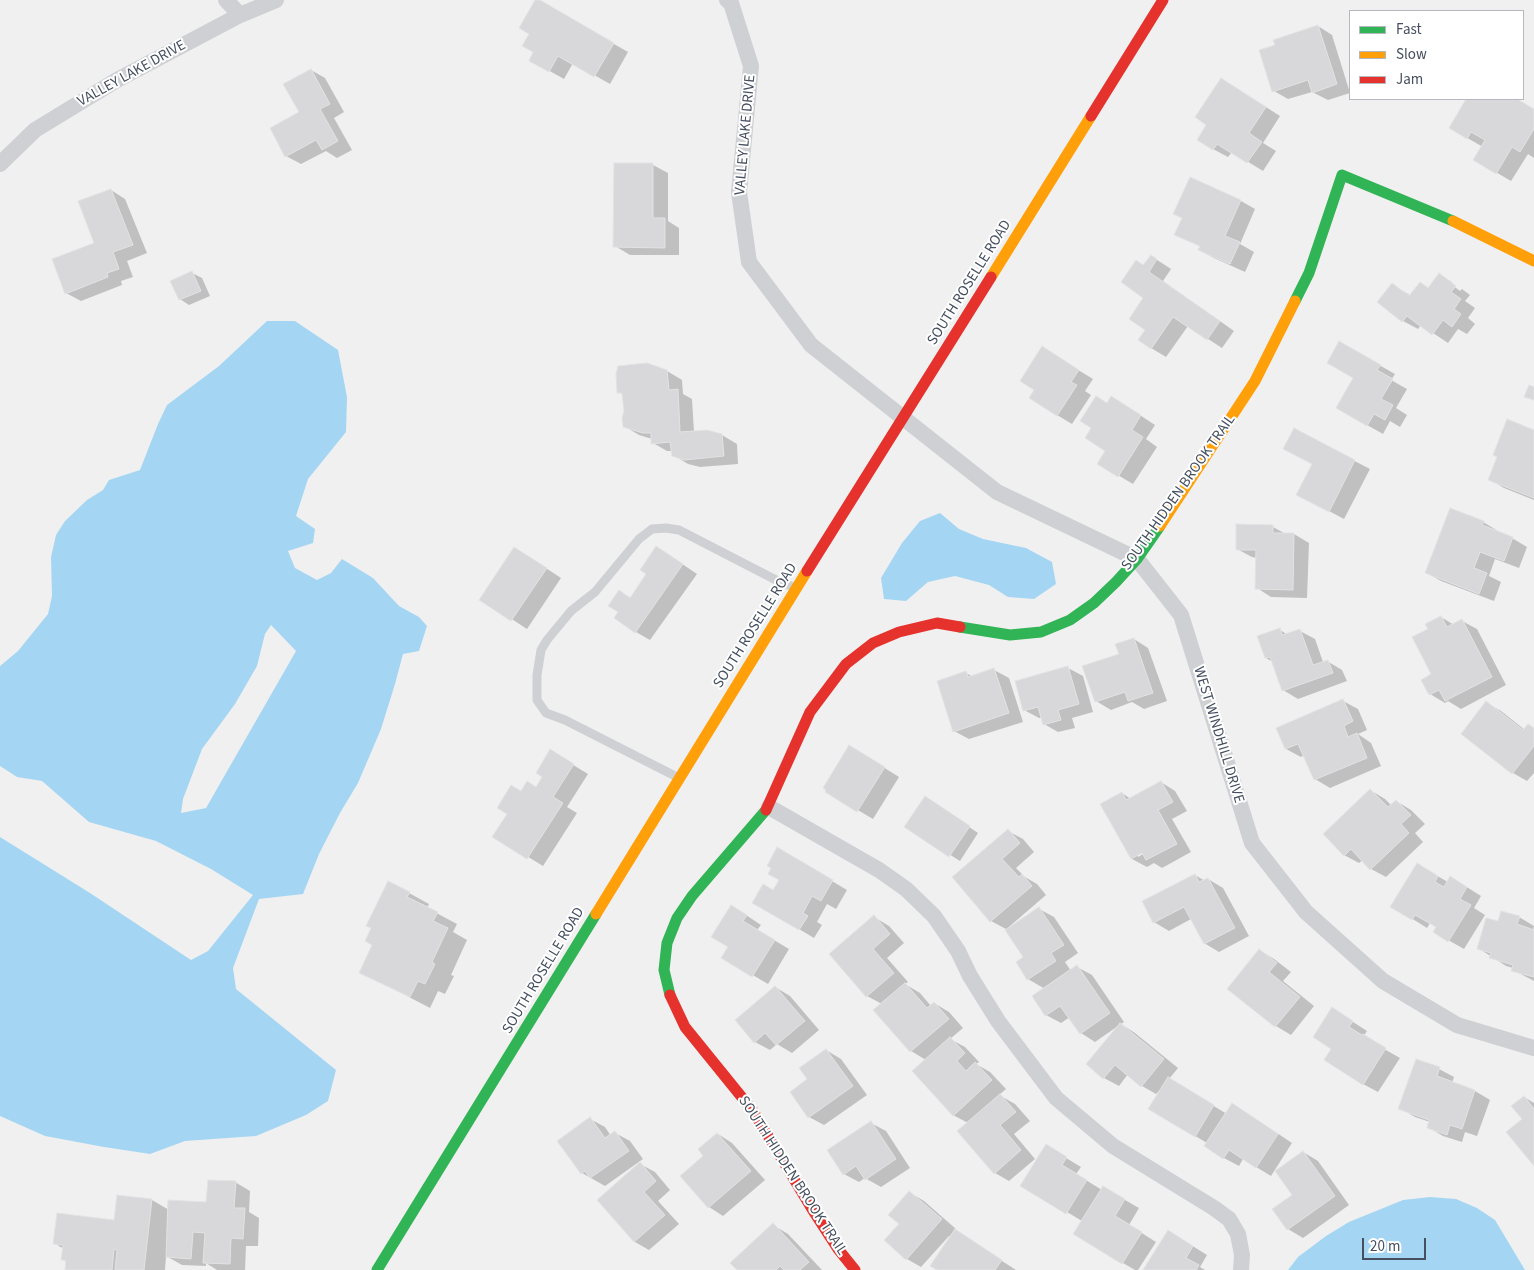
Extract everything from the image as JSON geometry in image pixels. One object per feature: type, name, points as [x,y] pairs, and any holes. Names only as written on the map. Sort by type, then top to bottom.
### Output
[{"type":"street","points":[[226,0],[240,15]]},
{"type":"street","name":"VALLEY LAKE DRIVE","points":[[0,164],[35,130],[116,80],[240,15],[276,0]]},
{"type":"street","name":"VALLEY LAKE DRIVE","points":[[727,0],[731,3],[751,66],[739,192],[749,262],[811,345],[904,418]]},
{"type":"street","name":"SOUTH ROSELLE ROAD","points":[[377,1270],[796,588],[904,418],[1163,0]]},
{"type":"street","name":"SOUTH HIDDEN BROOK TRAIL","points":[[855,1270],[838,1249],[812,1209],[753,1111],[685,1027],[670,996],[664,970],[667,943],[677,918],[692,896],[769,807],[810,712],[846,664],[873,644],[899,632],[936,623],[1010,635],[1041,632],[1070,620],[1094,603],[1116,582],[1137,558],[1186,488],[1255,381],[1309,273],[1342,176],[1469,228],[1534,261]]},
{"type":"street","name":"WEST WINDHILL DRIVE","points":[[904,418],[997,492],[1137,558],[1181,615],[1252,843],[1306,912],[1383,981],[1457,1025],[1534,1048]]},
{"type":"street","points":[[769,807],[879,870],[906,889],[934,916],[958,950],[970,976],[998,1021],[1056,1098],[1113,1146],[1229,1219],[1238,1234],[1242,1255],[1240,1270]]},
{"type":"lane","points":[[680,778],[565,720],[546,713],[537,700],[537,675],[541,650],[547,640],[571,611],[595,592],[639,539],[652,530],[666,528],[679,530],[776,580],[796,588]]},
{"type":"water","points":[[267,321],[295,321],[338,350],[347,397],[346,432],[308,479],[296,516],[315,529],[313,543],[288,551],[295,568],[317,580],[331,573],[342,559],[373,578],[399,606],[419,617],[427,626],[419,651],[403,654],[381,729],[358,783],[319,854],[303,894],[259,899],[233,968],[236,989],[336,1070],[328,1101],[306,1115],[256,1136],[185,1141],[150,1154],[45,1136],[0,1116],[0,837],[90,893],[191,960],[208,951],[253,895],[211,869],[156,841],[89,822],[42,781],[17,777],[0,766],[0,666],[18,651],[48,614],[52,596],[51,557],[56,535],[65,521],[87,500],[103,490],[109,480],[140,470],[167,405],[219,366]],"holes":[[[271,625],[296,651],[206,808],[181,813],[183,799],[202,749],[235,704],[257,666],[265,634]]]},
{"type":"water","points":[[940,513],[959,529],[983,539],[1026,548],[1052,562],[1056,584],[1034,599],[1008,597],[989,585],[955,576],[928,582],[906,601],[884,599],[881,578],[902,543],[920,521]]},
{"type":"water","points":[[1430,1197],[1456,1199],[1477,1208],[1495,1220],[1525,1270],[1288,1270],[1298,1257],[1349,1222],[1403,1200]]},
{"type":"building","points":[[535,0],[540,0],[614,43],[594,77],[558,56],[549,72],[529,61],[533,52],[522,46],[529,34],[519,28]]},
{"type":"building","points":[[1318,25],[1337,84],[1312,93],[1308,80],[1272,92],[1259,50],[1275,45],[1273,40]]},
{"type":"building","points":[[311,69],[330,104],[320,109],[338,141],[322,150],[316,140],[285,157],[270,128],[299,112],[283,84]]},
{"type":"building","points":[[1221,78],[1266,107],[1249,133],[1262,142],[1247,163],[1217,144],[1213,150],[1197,140],[1206,125],[1195,117]]},
{"type":"building","points":[[1465,100],[1519,100],[1534,109],[1534,129],[1520,152],[1512,147],[1496,174],[1473,160],[1485,140],[1471,132],[1467,139],[1449,128]]},
{"type":"building","points":[[614,163],[653,163],[653,218],[665,218],[665,248],[613,247]]},
{"type":"building","points":[[1190,177],[1241,200],[1225,236],[1240,242],[1230,264],[1198,250],[1200,246],[1174,235],[1182,218],[1173,214]]},
{"type":"building","points":[[111,189],[133,245],[113,252],[119,269],[107,273],[108,277],[65,294],[52,259],[94,243],[78,201]]},
{"type":"building","points":[[1151,255],[1157,259],[1149,272],[1220,321],[1207,340],[1173,317],[1151,349],[1138,340],[1145,330],[1129,319],[1143,298],[1121,282],[1136,260],[1143,265]]},
{"type":"building","points":[[192,271],[201,291],[179,300],[170,281]]},
{"type":"building","points":[[1439,273],[1456,286],[1451,292],[1461,299],[1454,309],[1461,314],[1452,327],[1443,320],[1432,335],[1407,316],[1402,322],[1377,302],[1392,283],[1409,296],[1420,282],[1428,288]]},
{"type":"building","points":[[1339,341],[1381,365],[1377,370],[1393,379],[1381,399],[1393,405],[1385,420],[1374,414],[1367,426],[1336,408],[1353,378],[1327,363]]},
{"type":"building","points":[[1042,346],[1079,370],[1071,382],[1077,385],[1057,416],[1029,398],[1034,390],[1020,381]]},
{"type":"building","points":[[647,363],[667,370],[669,390],[678,389],[680,432],[707,430],[722,434],[724,456],[684,460],[672,456],[670,442],[651,444],[651,433],[643,433],[623,427],[622,393],[617,393],[616,374],[618,366]]},
{"type":"building","points":[[1529,385],[1534,387],[1534,400],[1524,397]]},
{"type":"building","points":[[1096,396],[1107,403],[1111,396],[1141,415],[1132,430],[1143,437],[1118,477],[1097,464],[1105,451],[1085,438],[1091,428],[1080,421]]},
{"type":"building","points":[[1507,419],[1534,430],[1534,498],[1488,480],[1497,457],[1493,455]]},
{"type":"building","points":[[1294,428],[1355,460],[1329,512],[1296,495],[1312,464],[1283,449]]},
{"type":"building","points":[[1450,508],[1484,521],[1482,525],[1513,537],[1504,561],[1480,552],[1474,568],[1487,573],[1479,594],[1425,573]]},
{"type":"building","points":[[1236,524],[1273,525],[1273,533],[1294,533],[1293,590],[1255,589],[1256,550],[1236,550]]},
{"type":"building","points":[[656,546],[683,564],[635,633],[614,618],[618,612],[608,606],[619,590],[630,598],[646,574],[640,570]]},
{"type":"building","points":[[514,547],[547,568],[511,621],[479,600]]},
{"type":"building","points":[[1441,616],[1447,627],[1462,619],[1492,677],[1445,701],[1439,690],[1429,695],[1421,680],[1431,674],[1412,637],[1428,629],[1425,624]]},
{"type":"building","points":[[1280,628],[1282,635],[1300,629],[1313,665],[1328,660],[1333,673],[1282,691],[1270,657],[1265,658],[1257,636]]},
{"type":"building","points":[[1134,638],[1153,693],[1128,701],[1125,692],[1095,702],[1082,666],[1119,654],[1115,644]]},
{"type":"building","points":[[1068,666],[1079,704],[1058,710],[1061,720],[1043,725],[1038,707],[1023,711],[1015,681]]},
{"type":"building","points":[[994,668],[1009,713],[953,732],[937,681],[966,671],[968,677]]},
{"type":"building","points":[[1343,699],[1353,721],[1344,726],[1348,737],[1357,733],[1367,758],[1314,780],[1298,744],[1285,749],[1276,728]]},
{"type":"building","points":[[1486,701],[1523,730],[1528,724],[1534,728],[1534,746],[1512,774],[1461,734]]},
{"type":"building","points":[[849,745],[885,767],[857,812],[825,792],[826,790],[823,788]]},
{"type":"building","points":[[550,749],[574,764],[553,797],[563,803],[527,859],[492,837],[507,814],[497,808],[511,785],[521,791],[527,781],[536,787],[542,777],[536,773]]},
{"type":"building","points":[[1161,781],[1173,802],[1158,810],[1177,844],[1146,860],[1142,853],[1131,859],[1100,804],[1122,792],[1126,800]]},
{"type":"building","points":[[1370,789],[1388,807],[1396,800],[1411,815],[1401,824],[1409,833],[1370,870],[1351,849],[1344,856],[1323,834]]},
{"type":"building","points":[[925,796],[970,826],[949,857],[904,827]]},
{"type":"building","points":[[1008,829],[1020,843],[1002,859],[1019,877],[1022,874],[1032,886],[990,922],[952,877]]},
{"type":"building","points":[[777,847],[833,880],[821,901],[812,896],[803,913],[808,916],[799,930],[752,903],[763,884],[773,890],[779,880],[768,874],[771,868],[767,866]]},
{"type":"building","points":[[1417,863],[1438,876],[1435,882],[1444,887],[1450,876],[1467,887],[1460,899],[1471,905],[1448,942],[1433,932],[1436,927],[1415,915],[1412,920],[1390,907]]},
{"type":"building","points":[[1195,874],[1199,882],[1208,878],[1235,928],[1204,944],[1184,907],[1153,923],[1142,901]]},
{"type":"building","points":[[388,881],[410,892],[407,897],[438,912],[433,921],[448,928],[432,962],[435,964],[425,984],[418,981],[410,997],[359,973],[372,945],[365,941],[371,928],[366,926]]},
{"type":"building","points":[[731,905],[747,915],[743,921],[775,940],[752,977],[721,958],[728,947],[711,937]]},
{"type":"building","points":[[1039,907],[1064,945],[1051,953],[1056,961],[1027,980],[1016,962],[1023,957],[1005,930]]},
{"type":"building","points":[[1501,911],[1520,916],[1517,924],[1534,930],[1534,977],[1511,971],[1513,965],[1489,958],[1491,953],[1477,949],[1486,918],[1498,921]]},
{"type":"building","points":[[874,915],[890,934],[873,949],[894,973],[866,997],[829,954]]},
{"type":"building","points":[[1259,949],[1277,963],[1269,972],[1300,997],[1275,1027],[1227,989]]},
{"type":"building","points":[[1077,965],[1110,1013],[1080,1034],[1060,1006],[1045,1016],[1032,996]]},
{"type":"building","points":[[905,983],[927,1008],[934,1002],[949,1019],[910,1052],[873,1010]]},
{"type":"building","points":[[775,986],[805,1021],[776,1045],[765,1033],[754,1043],[735,1020]]},
{"type":"building","points":[[1332,1007],[1353,1021],[1349,1027],[1386,1048],[1363,1085],[1324,1060],[1331,1049],[1313,1037]]},
{"type":"building","points":[[1120,1023],[1164,1059],[1141,1087],[1115,1065],[1103,1079],[1086,1064]]},
{"type":"building","points":[[950,1037],[965,1053],[957,1061],[966,1071],[975,1062],[992,1080],[953,1116],[912,1071]]},
{"type":"building","points":[[826,1049],[853,1086],[808,1118],[790,1092],[807,1079],[799,1068]]},
{"type":"building","points":[[1416,1059],[1440,1067],[1437,1076],[1475,1090],[1462,1129],[1450,1125],[1447,1135],[1427,1128],[1429,1120],[1398,1109]]},
{"type":"building","points":[[1168,1077],[1214,1105],[1195,1137],[1148,1109]]},
{"type":"building","points":[[1000,1094],[1016,1112],[1000,1125],[1021,1150],[994,1174],[957,1131]]},
{"type":"building","points":[[1524,1096],[1534,1109],[1534,1166],[1506,1132],[1522,1119],[1511,1106]]},
{"type":"building","points":[[1232,1103],[1278,1134],[1256,1168],[1229,1150],[1223,1159],[1204,1146]]},
{"type":"building","points":[[590,1117],[605,1138],[615,1131],[629,1151],[590,1178],[585,1171],[581,1174],[557,1141]]},
{"type":"building","points":[[871,1121],[896,1159],[865,1180],[856,1166],[843,1175],[827,1150]]},
{"type":"building","points":[[717,1133],[751,1171],[708,1208],[680,1176],[703,1156],[698,1149]]},
{"type":"building","points":[[1046,1144],[1067,1157],[1062,1165],[1087,1180],[1066,1214],[1020,1186]]},
{"type":"building","points":[[1303,1151],[1335,1196],[1287,1230],[1272,1209],[1292,1195],[1275,1171]]},
{"type":"building","points":[[640,1162],[656,1181],[644,1192],[665,1215],[634,1242],[597,1200]]},
{"type":"building","points":[[208,1180],[236,1181],[234,1208],[245,1208],[243,1239],[231,1238],[230,1264],[203,1263],[205,1233],[193,1232],[191,1259],[166,1257],[168,1200],[206,1202]]},
{"type":"building","points":[[1103,1186],[1125,1199],[1115,1216],[1142,1232],[1122,1264],[1073,1234]]},
{"type":"building","points":[[909,1191],[942,1219],[906,1260],[884,1240],[899,1224],[888,1215]]},
{"type":"building","points":[[117,1195],[152,1199],[144,1270],[115,1270],[117,1250],[114,1249],[112,1270],[65,1270],[66,1260],[61,1260],[63,1245],[53,1244],[57,1213],[114,1220]]},
{"type":"building","points":[[773,1223],[809,1262],[800,1270],[784,1270],[780,1266],[776,1270],[737,1270],[730,1263]]},
{"type":"building","points":[[955,1229],[1002,1260],[995,1270],[937,1270],[930,1266]]},
{"type":"building","points":[[1168,1230],[1193,1246],[1186,1258],[1199,1265],[1196,1270],[1143,1270]]},
{"type":"traffic: fast","points":[[1295,301],[1309,273],[1342,175],[1453,221]]},
{"type":"traffic: fast","points":[[960,627],[1010,635],[1041,632],[1070,620],[1094,603],[1116,582],[1137,559],[1160,526]]},
{"type":"traffic: fast","points":[[670,995],[664,970],[667,943],[677,918],[692,896],[766,810]]},
{"type":"traffic: fast","points":[[377,1270],[596,914]]},
{"type":"traffic: slow","points":[[991,277],[1091,116]]},
{"type":"traffic: slow","points":[[1453,221],[1534,261]]},
{"type":"traffic: slow","points":[[1160,526],[1255,381],[1295,301]]},
{"type":"traffic: slow","points":[[596,914],[807,571]]},
{"type":"traffic: jam","points":[[1091,116],[1163,0]]},
{"type":"traffic: jam","points":[[807,571],[991,277]]},
{"type":"traffic: jam","points":[[766,810],[810,712],[846,664],[873,643],[899,632],[937,623],[960,627]]},
{"type":"traffic: jam","points":[[670,995],[685,1027],[753,1111],[812,1209],[838,1249],[855,1270]]}]
